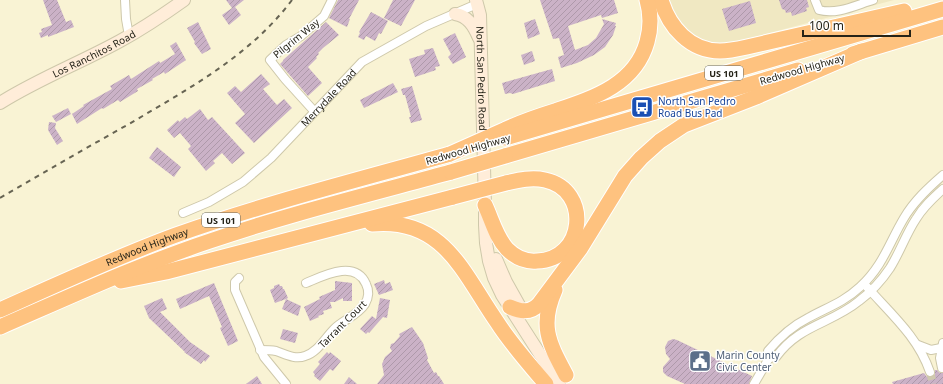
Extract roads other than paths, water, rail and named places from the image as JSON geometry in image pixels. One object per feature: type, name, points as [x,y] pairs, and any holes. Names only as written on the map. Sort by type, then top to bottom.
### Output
[{"type":"highway","points":[[505,134],[596,96],[611,89],[623,80],[634,68],[645,47],[650,25],[647,0]]},
{"type":"highway","points":[[661,0],[667,16],[680,35],[697,46],[708,50],[720,51],[747,47],[896,13],[943,5]]},
{"type":"highway","name":"Redwood Highway","points":[[0,310],[119,257],[206,225],[266,206],[450,154],[505,134],[943,9]]},
{"type":"highway","name":"Redwood Highway","points":[[0,327],[151,262],[238,231],[298,213],[451,172],[943,27]]},
{"type":"highway","points":[[565,381],[549,342],[547,327],[551,300],[556,288],[625,176],[647,152],[672,132],[862,51]]},
{"type":"highway","points":[[93,286],[166,272],[506,183],[530,179],[543,179],[557,184],[566,191],[575,206],[578,221],[575,234],[567,247],[555,257],[544,261],[533,261],[519,257],[512,253],[504,244],[485,205]]},
{"type":"highway","points":[[298,238],[366,224],[382,223],[402,225],[428,236],[446,248],[456,259],[507,338],[546,384]]},
{"type":"highway","points":[[516,309],[532,309],[539,304],[580,249]]},
{"type":"main road","name":"Los Ranchitos Road","points":[[0,103],[24,88],[129,36],[160,18],[184,0]]},
{"type":"main road","name":"North San Pedro Road","points":[[480,1],[485,205],[492,243],[499,268],[510,291],[516,309],[565,381]]},
{"type":"main road","points":[[455,14],[470,21],[481,42]]},
{"type":"street","points":[[125,0],[129,36]]},
{"type":"street","name":"Pilgrim Way","points":[[314,111],[285,80],[270,60],[286,45],[301,36],[324,16],[332,0]]},
{"type":"street","points":[[815,0],[819,10],[826,12],[834,12],[873,0]]},
{"type":"street","name":"Merrydale Road","points":[[183,214],[209,202],[243,182],[271,158],[362,62],[426,26],[455,14],[480,1]]},
{"type":"street","points":[[754,384],[769,358],[768,351],[778,340],[789,330],[808,318],[840,302],[864,283],[884,258],[903,219],[917,200],[943,175]]},
{"type":"street","points":[[769,358],[776,357],[786,345],[798,335],[841,314],[871,291],[890,269],[922,210],[943,190]]},
{"type":"street","points":[[903,219],[913,225]]},
{"type":"street","name":"Tarrant Court","points":[[260,350],[275,351],[297,357],[311,354],[336,328],[360,310],[368,299],[368,290],[365,282],[360,275],[354,272],[337,272],[306,283]]},
{"type":"street","points":[[239,278],[235,282],[235,290],[260,350],[269,364],[286,384]]},
{"type":"street","points":[[864,283],[903,325],[917,344],[930,372]]},
{"type":"street","points":[[917,344],[931,350],[942,345]]},
{"type":"street","points":[[942,345],[940,364],[942,368]]},
{"type":"tunnel","points":[[930,372],[933,384]]},
{"type":"railway","points":[[0,198],[151,111],[217,70],[238,55],[257,38],[292,0]]},
{"type":"place","name":"North San Pedro Road Bus Pad","points":[[642,107]]},
{"type":"place","name":"Marin County Civic Center","points":[[700,361]]}]
